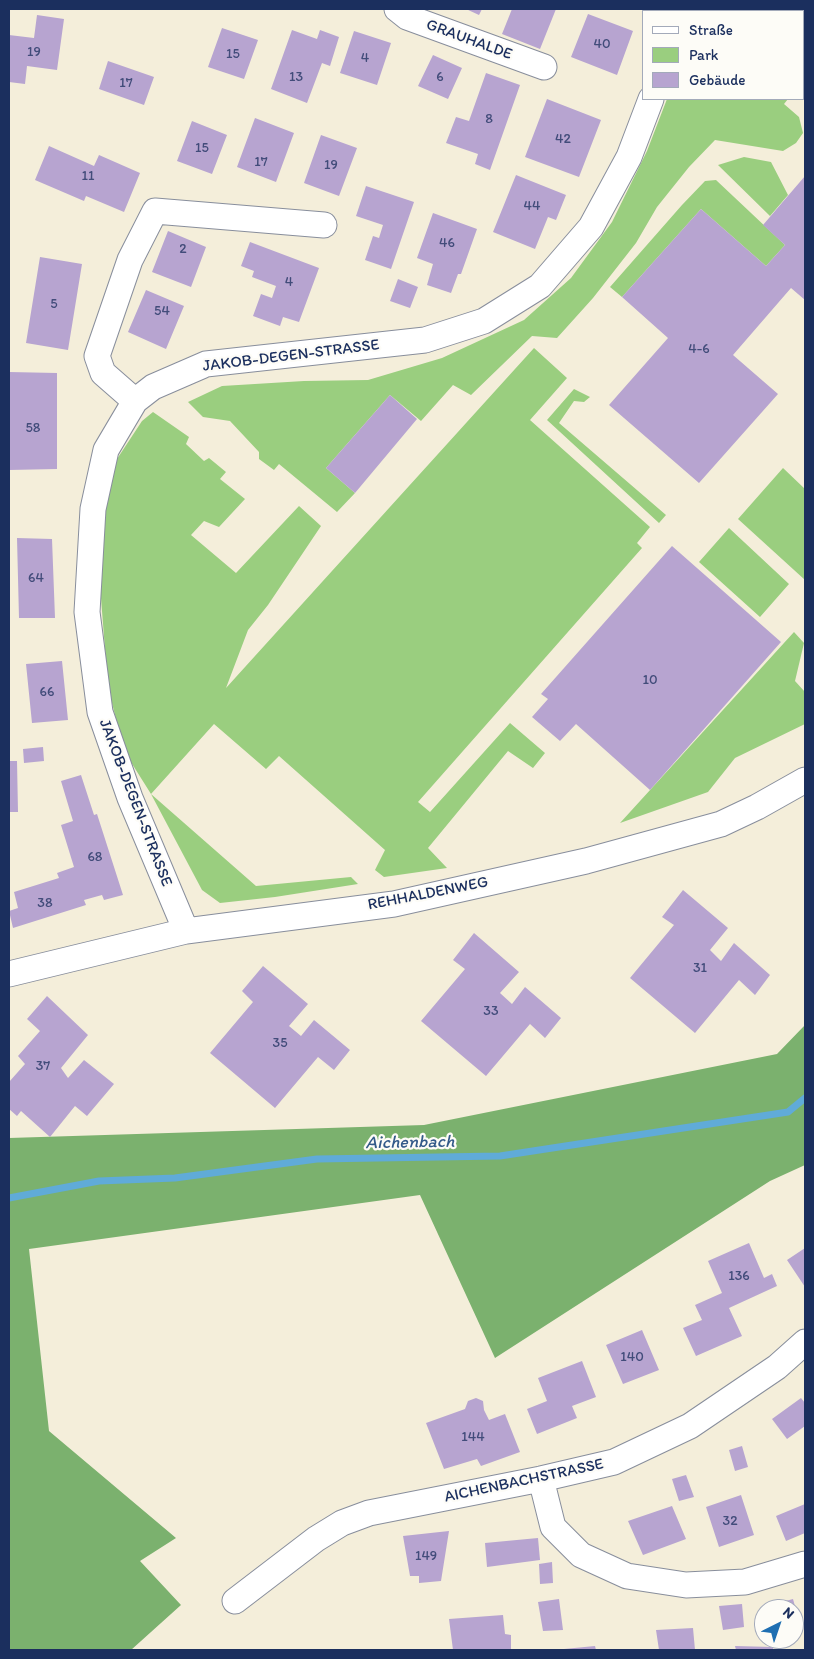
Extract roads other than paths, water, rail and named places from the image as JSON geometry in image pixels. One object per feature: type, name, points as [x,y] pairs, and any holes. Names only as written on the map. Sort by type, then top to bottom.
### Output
[{"type":"street","name":"GRAUHALDE","points":[[397,9],[407,17],[544,67]]},
{"type":"street","name":"JAKOB-DEGEN-STRASSE","points":[[186,931],[130,798],[100,712],[87,612],[93,509],[106,450],[135,401],[153,387],[206,364],[425,340],[484,321],[540,286],[591,227],[629,157],[651,100]]},
{"type":"street","points":[[135,401],[102,373],[96,356],[130,260],[156,211],[324,225]]},
{"type":"street","name":"REHHALDENWEG","points":[[9,974],[186,931],[394,904],[586,861],[721,824],[805,780]]},
{"type":"street","name":"AICHENBACHSTRASSE","points":[[235,1601],[316,1539],[342,1523],[369,1513],[541,1479],[614,1462],[690,1426],[777,1367],[805,1342]]},
{"type":"street","points":[[541,1479],[553,1527],[582,1555],[627,1576],[686,1585],[745,1582],[805,1564]]},
{"type":"waterway","name":"Aichenbach","points":[[9,1198],[99,1181],[175,1178],[317,1159],[500,1156],[788,1112],[805,1098]]}]
